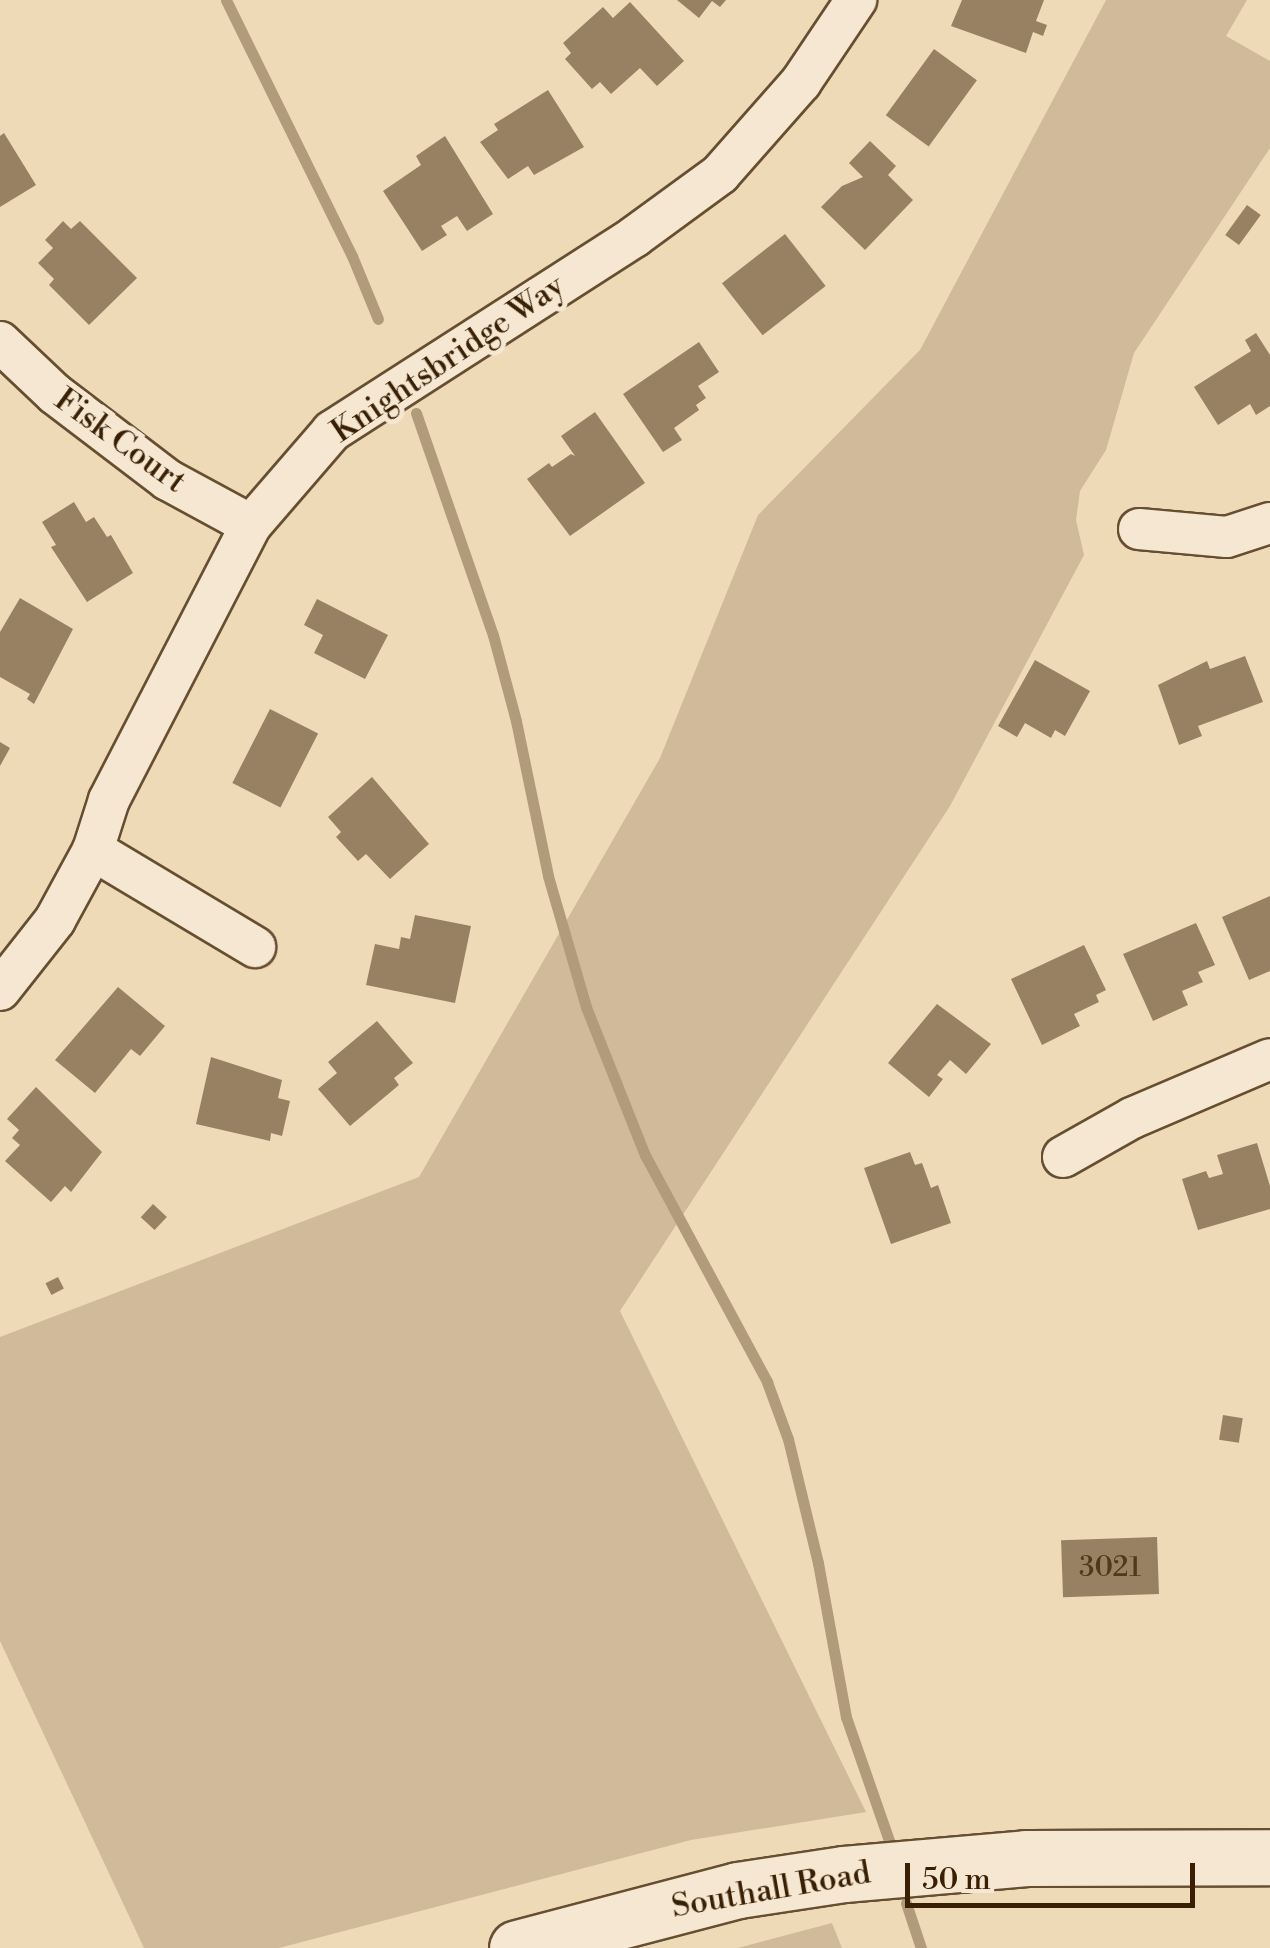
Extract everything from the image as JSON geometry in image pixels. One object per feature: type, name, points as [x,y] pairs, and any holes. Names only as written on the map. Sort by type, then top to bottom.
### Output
[{"type":"street","name":"Knightsbridge Way","points":[[0,990],[55,920],[93,850],[109,800],[251,525],[332,431],[634,236],[720,174],[800,82],[856,0]]},
{"type":"street","name":"Fisk Court","points":[[0,342],[55,394],[168,480],[251,525]]},
{"type":"street","points":[[1139,529],[1228,536],[1270,523]]},
{"type":"street","points":[[93,850],[255,947]]},
{"type":"street","points":[[1063,1157],[1132,1118],[1270,1059]]},
{"type":"street","name":"Southall Road","points":[[517,1948],[738,1890],[844,1874],[1026,1858],[1270,1858]]},
{"type":"shaded area","points":[[1106,0],[1247,0],[1226,36],[1270,61],[1270,148],[1134,353],[1106,450],[1080,491],[1076,520],[1084,555],[950,806],[620,1311],[866,1812],[691,1840],[279,1948],[144,1948],[0,1641],[0,1337],[419,1177],[660,758],[758,515],[920,350]]},
{"type":"shaded area","points":[[832,1923],[842,1948],[738,1948]]},
{"type":"building","points":[[677,0],[726,0],[720,7],[712,1],[699,18]]},
{"type":"building","points":[[962,0],[1044,0],[1036,21],[1047,25],[1043,36],[1033,32],[1026,53],[951,26]]},
{"type":"building","points":[[630,2],[684,61],[657,86],[640,68],[611,94],[600,82],[592,89],[565,59],[571,53],[563,43],[603,7],[613,18]]},
{"type":"building","points":[[934,49],[977,80],[929,146],[886,115]]},
{"type":"building","points":[[548,90],[584,147],[534,175],[528,166],[508,179],[480,142],[498,130],[494,124]]},
{"type":"building","points":[[4,133],[36,185],[0,207],[0,136]]},
{"type":"building","points":[[445,136],[493,214],[467,231],[457,216],[441,226],[447,235],[422,251],[383,191],[421,165],[416,156]]},
{"type":"building","points":[[870,141],[896,166],[888,175],[913,200],[865,250],[821,207],[842,186],[863,177],[849,163]]},
{"type":"building","points":[[1247,205],[1261,215],[1239,245],[1225,235]]},
{"type":"building","points":[[63,221],[71,229],[80,221],[137,278],[89,325],[49,285],[54,279],[38,263],[53,248],[45,240]]},
{"type":"building","points":[[785,234],[826,286],[763,335],[722,283]]},
{"type":"building","points":[[1256,333],[1270,355],[1270,406],[1256,415],[1250,404],[1218,425],[1194,387],[1251,351],[1245,340]]},
{"type":"building","points":[[699,342],[719,372],[698,386],[706,398],[696,405],[699,410],[674,428],[682,440],[663,452],[623,394]]},
{"type":"building","points":[[595,412],[645,483],[570,536],[527,479],[549,463],[552,467],[571,454],[575,456],[561,436]]},
{"type":"building","points":[[74,502],[86,522],[94,517],[107,537],[111,535],[133,573],[87,602],[51,547],[56,545],[42,522]]},
{"type":"building","points":[[20,598],[73,629],[34,704],[27,699],[30,694],[0,677],[0,632]]},
{"type":"building","points":[[317,599],[388,635],[365,679],[314,653],[323,635],[304,625]]},
{"type":"building","points":[[1245,656],[1263,702],[1198,726],[1202,736],[1179,745],[1158,685],[1207,661],[1210,669]]},
{"type":"building","points":[[1035,660],[1090,691],[1065,736],[1055,730],[1051,738],[1025,723],[1017,737],[998,726]]},
{"type":"building","points":[[270,709],[318,734],[280,807],[232,783]]},
{"type":"building","points":[[0,742],[10,748],[0,766]]},
{"type":"building","points":[[372,777],[429,844],[390,879],[366,854],[358,861],[336,837],[341,832],[328,817]]},
{"type":"building","points":[[1270,896],[1270,971],[1249,980],[1222,917]]},
{"type":"building","points":[[415,915],[471,926],[455,1003],[366,985],[375,944],[399,949],[401,937],[410,939]]},
{"type":"building","points":[[1196,923],[1215,965],[1198,972],[1203,982],[1182,991],[1188,1005],[1153,1021],[1123,954]]},
{"type":"building","points":[[1084,945],[1106,990],[1096,995],[1099,1002],[1074,1014],[1080,1026],[1042,1045],[1011,979]]},
{"type":"building","points":[[118,987],[165,1026],[140,1056],[131,1049],[95,1093],[55,1060]]},
{"type":"building","points":[[937,1004],[991,1044],[966,1074],[950,1060],[937,1075],[943,1079],[929,1097],[888,1063]]},
{"type":"building","points":[[377,1021],[413,1063],[394,1078],[399,1085],[350,1126],[318,1089],[337,1073],[328,1062]]},
{"type":"building","points":[[211,1057],[282,1080],[278,1098],[290,1101],[282,1136],[271,1133],[270,1141],[196,1124]]},
{"type":"building","points":[[36,1087],[102,1152],[71,1192],[65,1186],[51,1202],[5,1161],[20,1145],[12,1138],[19,1130],[7,1119]]},
{"type":"building","points":[[1257,1143],[1270,1186],[1270,1209],[1198,1230],[1182,1179],[1206,1171],[1209,1178],[1223,1174],[1217,1155]]},
{"type":"building","points":[[910,1152],[915,1165],[922,1163],[931,1188],[938,1185],[951,1223],[891,1244],[864,1168]]},
{"type":"building","points":[[153,1204],[167,1217],[155,1230],[141,1217]]},
{"type":"building","points":[[58,1277],[64,1289],[51,1295],[46,1283]]},
{"type":"building","points":[[1223,1415],[1243,1418],[1239,1443],[1219,1440]]},
{"type":"building","points":[[1157,1537],[1159,1594],[1063,1597],[1061,1540]]},
{"type":"waterway","points":[[226,0],[352,256],[378,319]]},
{"type":"waterway","points":[[416,413],[493,635],[516,721],[548,876],[586,1007],[645,1155],[767,1382],[788,1439],[818,1563],[846,1717],[891,1846]]},
{"type":"waterway","points":[[906,1903],[921,1948]]}]
